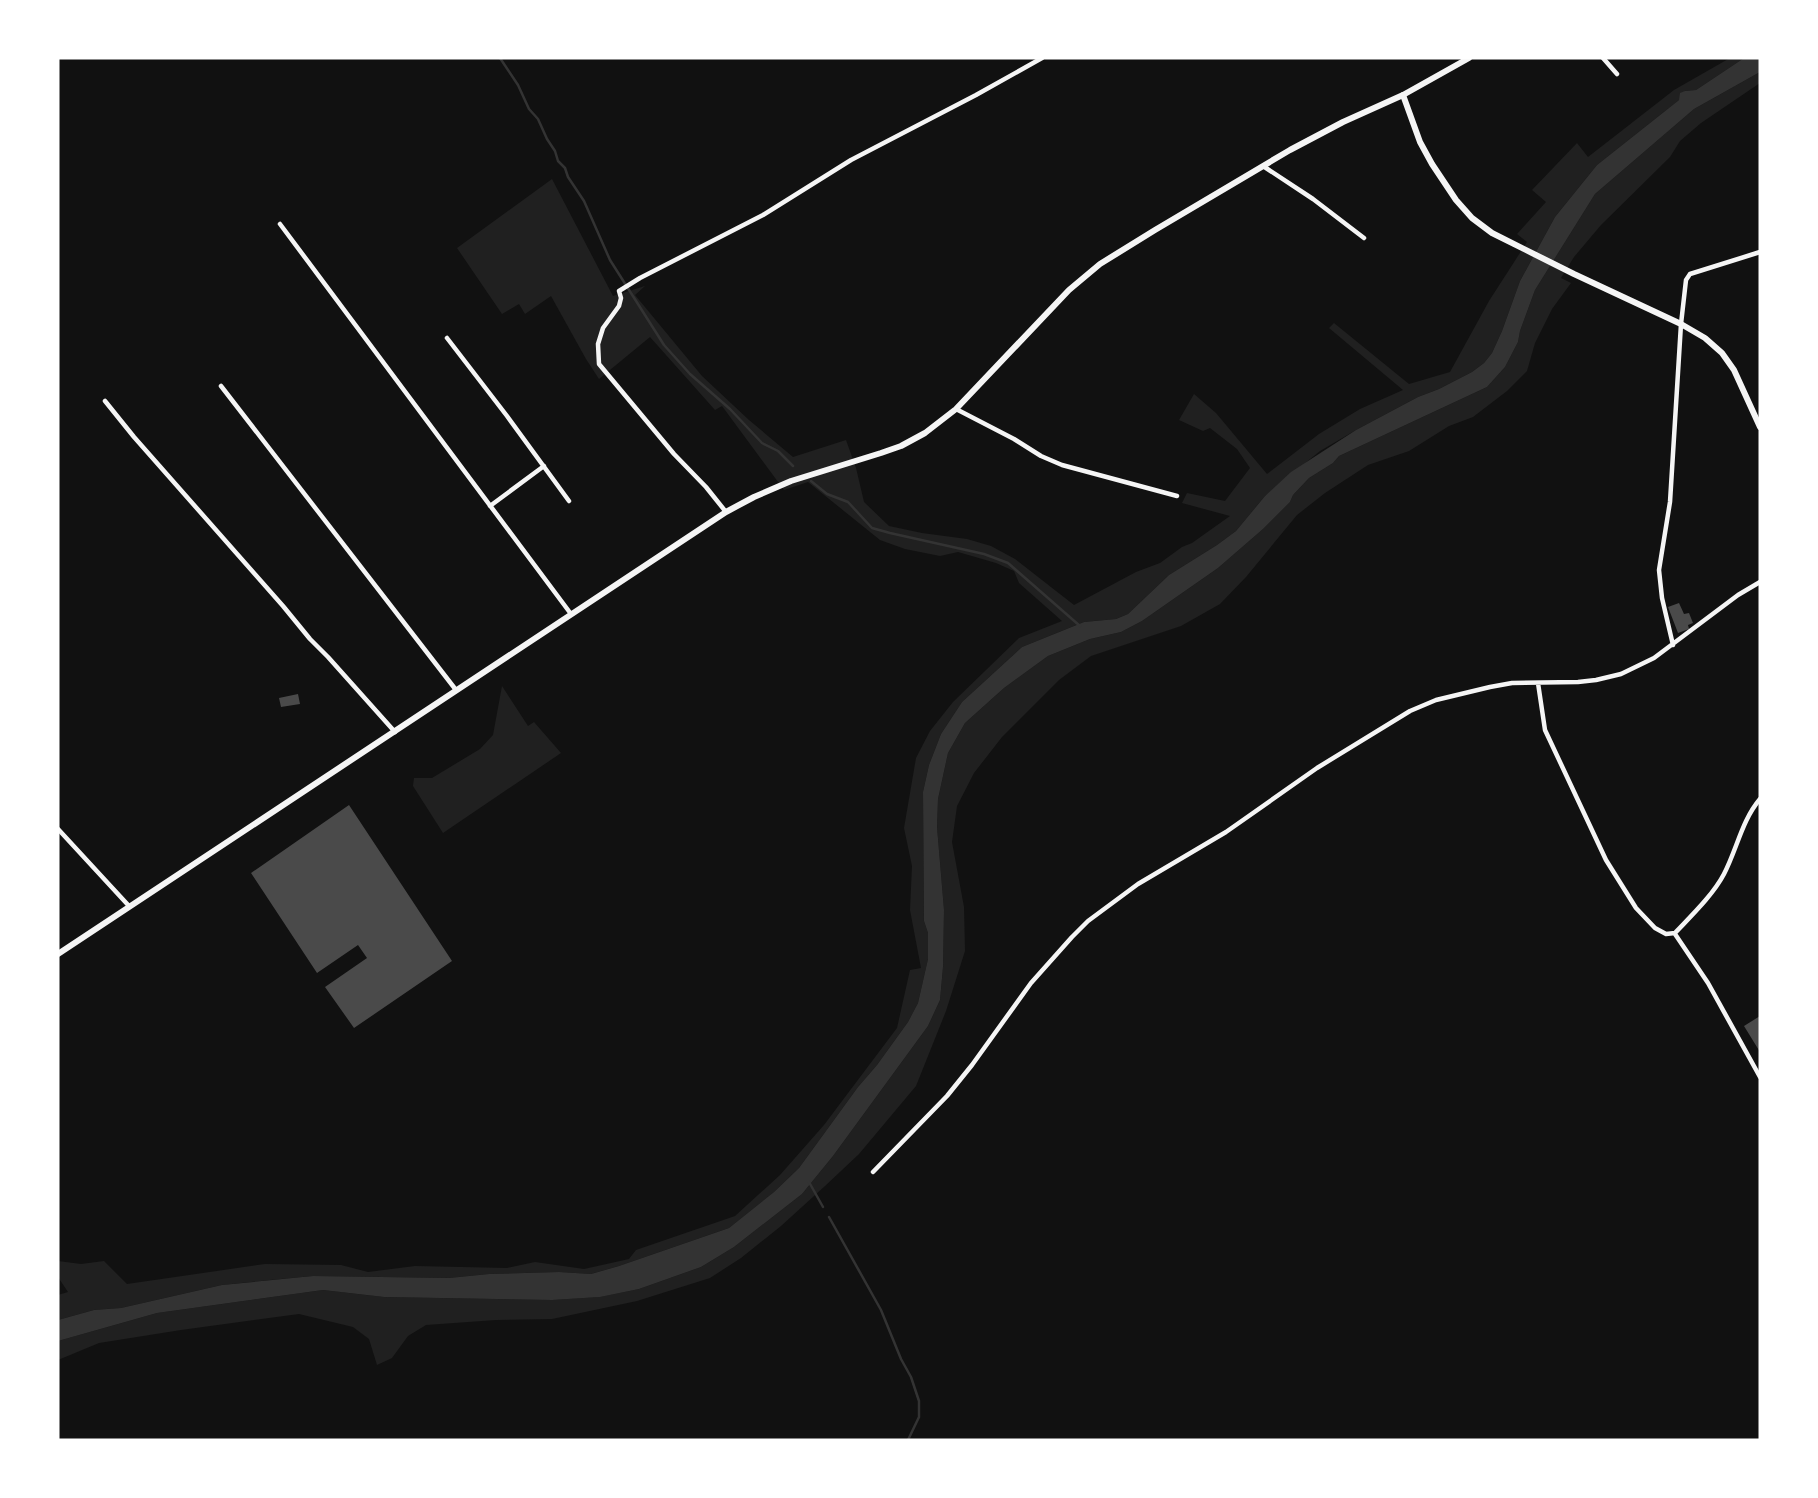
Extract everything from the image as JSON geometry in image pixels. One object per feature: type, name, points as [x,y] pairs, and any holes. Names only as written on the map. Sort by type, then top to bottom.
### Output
[{"type":"main road","points":[[58,954],[726,512],[791,481],[901,446],[925,433],[956,409],[1088,273],[1263,166],[1343,122],[1403,95],[1469,58]]},
{"type":"main road","points":[[1403,95],[1420,142],[1432,164],[1456,200],[1472,218],[1492,233],[1705,338],[1729,361],[1760,427]]},
{"type":"street","points":[[726,512],[599,364],[598,344],[603,327],[619,306],[620,291],[763,215],[851,160],[1042,58]]},
{"type":"street","points":[[1603,58],[1617,74]]},
{"type":"street","points":[[1263,166],[1364,238]]},
{"type":"street","points":[[279,223],[571,614]]},
{"type":"street","points":[[1673,645],[1661,598],[1659,570],[1670,502],[1686,280],[1690,274],[1760,252]]},
{"type":"street","points":[[447,338],[569,502]]},
{"type":"street","points":[[221,386],[456,690]]},
{"type":"street","points":[[105,401],[310,639],[395,732]]},
{"type":"street","points":[[956,409],[1062,465],[1177,496]]},
{"type":"street","points":[[490,506],[544,466]]},
{"type":"street","points":[[873,1172],[947,1096],[1031,983],[1072,937],[1088,921],[1138,884],[1226,832],[1317,768],[1410,711],[1436,700],[1501,685],[1577,682],[1609,677],[1643,664],[1760,582]]},
{"type":"street","points":[[1538,683],[1545,730],[1606,860],[1636,908],[1660,932],[1671,935],[1675,933],[1724,875],[1748,818],[1760,799]]},
{"type":"street","points":[[58,829],[130,906]]},
{"type":"street","points":[[1675,933],[1708,982],[1760,1077]]},
{"type":"shaded area","points":[[1730,58],[1744,58],[1696,90],[1685,91],[1679,100],[1597,165],[1555,217],[1520,281],[1502,331],[1484,363],[1472,372],[1418,397],[1320,451],[1265,496],[1236,531],[1169,575],[1128,614],[1116,619],[1084,622],[1022,647],[962,702],[941,734],[929,765],[923,792],[924,921],[928,933],[928,959],[918,1003],[908,1022],[877,1065],[799,1168],[729,1228],[591,1274],[559,1272],[449,1278],[313,1276],[222,1285],[121,1308],[94,1310],[58,1320],[58,1295],[68,1292],[58,1277],[58,1261],[81,1264],[104,1261],[127,1284],[265,1264],[341,1265],[368,1272],[415,1266],[507,1268],[535,1262],[584,1269],[629,1259],[636,1250],[735,1216],[780,1175],[824,1125],[897,1028],[910,970],[921,968],[910,910],[912,866],[904,828],[916,758],[930,731],[953,702],[1019,638],[1062,621],[1019,583],[1014,571],[958,552],[940,556],[905,549],[880,540],[808,482],[784,490],[722,406],[715,410],[650,337],[599,379],[551,296],[525,314],[519,304],[502,314],[457,248],[552,179],[613,296],[645,286],[635,295],[702,376],[793,457],[846,440],[864,502],[889,526],[967,539],[991,546],[1015,559],[1074,605],[1136,572],[1160,563],[1230,516],[1182,503],[1187,493],[1225,501],[1250,468],[1237,449],[1210,428],[1203,431],[1179,420],[1194,394],[1216,413],[1267,474],[1319,434],[1360,409],[1403,390],[1329,328],[1334,323],[1409,384],[1450,372],[1489,301],[1527,242],[1517,234],[1546,202],[1532,190],[1577,143],[1588,157],[1674,90]]},
{"type":"shaded area","points":[[1744,58],[1760,58],[1760,72],[1694,109],[1595,194],[1535,290],[1518,342],[1505,367],[1487,387],[1339,456],[1309,478],[1263,529],[1218,568],[1142,621],[1121,632],[1090,639],[1048,656],[1004,688],[965,723],[948,753],[938,799],[937,827],[944,910],[940,1000],[928,1026],[802,1194],[734,1247],[701,1267],[639,1289],[600,1297],[552,1300],[384,1297],[323,1290],[157,1313],[58,1341],[58,1320],[94,1310],[121,1308],[222,1285],[313,1276],[449,1278],[559,1272],[591,1274],[729,1228],[799,1168],[877,1065],[908,1022],[918,1003],[928,959],[928,933],[924,921],[923,792],[929,765],[941,734],[962,702],[1022,647],[1084,622],[1116,619],[1128,614],[1169,575],[1236,531],[1265,496],[1291,472],[1356,430],[1472,372],[1484,363],[1502,331],[1520,281],[1555,217],[1597,165],[1679,100],[1680,93],[1696,90]]},
{"type":"shaded area","points":[[1760,72],[1760,83],[1701,123],[1680,141],[1670,157],[1601,225],[1574,257],[1561,278],[1571,283],[1552,309],[1535,343],[1527,371],[1507,391],[1473,417],[1449,426],[1409,451],[1368,465],[1325,493],[1297,515],[1220,604],[1181,626],[1091,656],[1059,680],[1002,737],[974,773],[957,806],[952,842],[964,907],[965,951],[946,1011],[916,1086],[859,1154],[781,1226],[741,1258],[710,1278],[637,1301],[552,1319],[426,1325],[408,1336],[392,1358],[377,1365],[369,1339],[353,1327],[299,1314],[99,1343],[58,1360],[58,1341],[157,1313],[323,1290],[384,1297],[552,1300],[599,1297],[639,1289],[701,1267],[734,1247],[802,1194],[928,1026],[940,1000],[944,910],[937,827],[938,799],[948,753],[965,723],[1004,688],[1048,656],[1090,639],[1121,632],[1142,621],[1218,568],[1263,529],[1309,478],[1339,456],[1487,387],[1505,367],[1518,342],[1535,290],[1595,194],[1694,109]]},
{"type":"shaded area","points":[[502,686],[528,726],[534,722],[561,753],[443,833],[413,786],[414,778],[432,778],[480,749],[493,735]]},
{"type":"building","points":[[1679,603],[1684,614],[1689,613],[1693,623],[1688,625],[1689,629],[1678,633],[1668,607]]},
{"type":"building","points":[[298,694],[300,704],[281,707],[279,698]]},
{"type":"building","points":[[349,805],[452,961],[354,1028],[325,987],[367,958],[358,945],[317,973],[251,873]]},
{"type":"building","points":[[1760,1016],[1760,1052],[1744,1026]]},
{"type":"waterway","points":[[500,58],[518,85],[529,109],[538,119],[558,161],[584,201],[610,260],[664,345],[690,374],[730,409],[762,443],[778,451],[793,466]]},
{"type":"waterway","points":[[811,481],[827,494],[848,502],[872,528],[984,554],[1008,563],[1080,626]]},
{"type":"waterway","points":[[809,1182],[823,1207]]},
{"type":"waterway","points":[[829,1217],[881,1310],[911,1377],[919,1401],[919,1417],[908,1440]]}]
